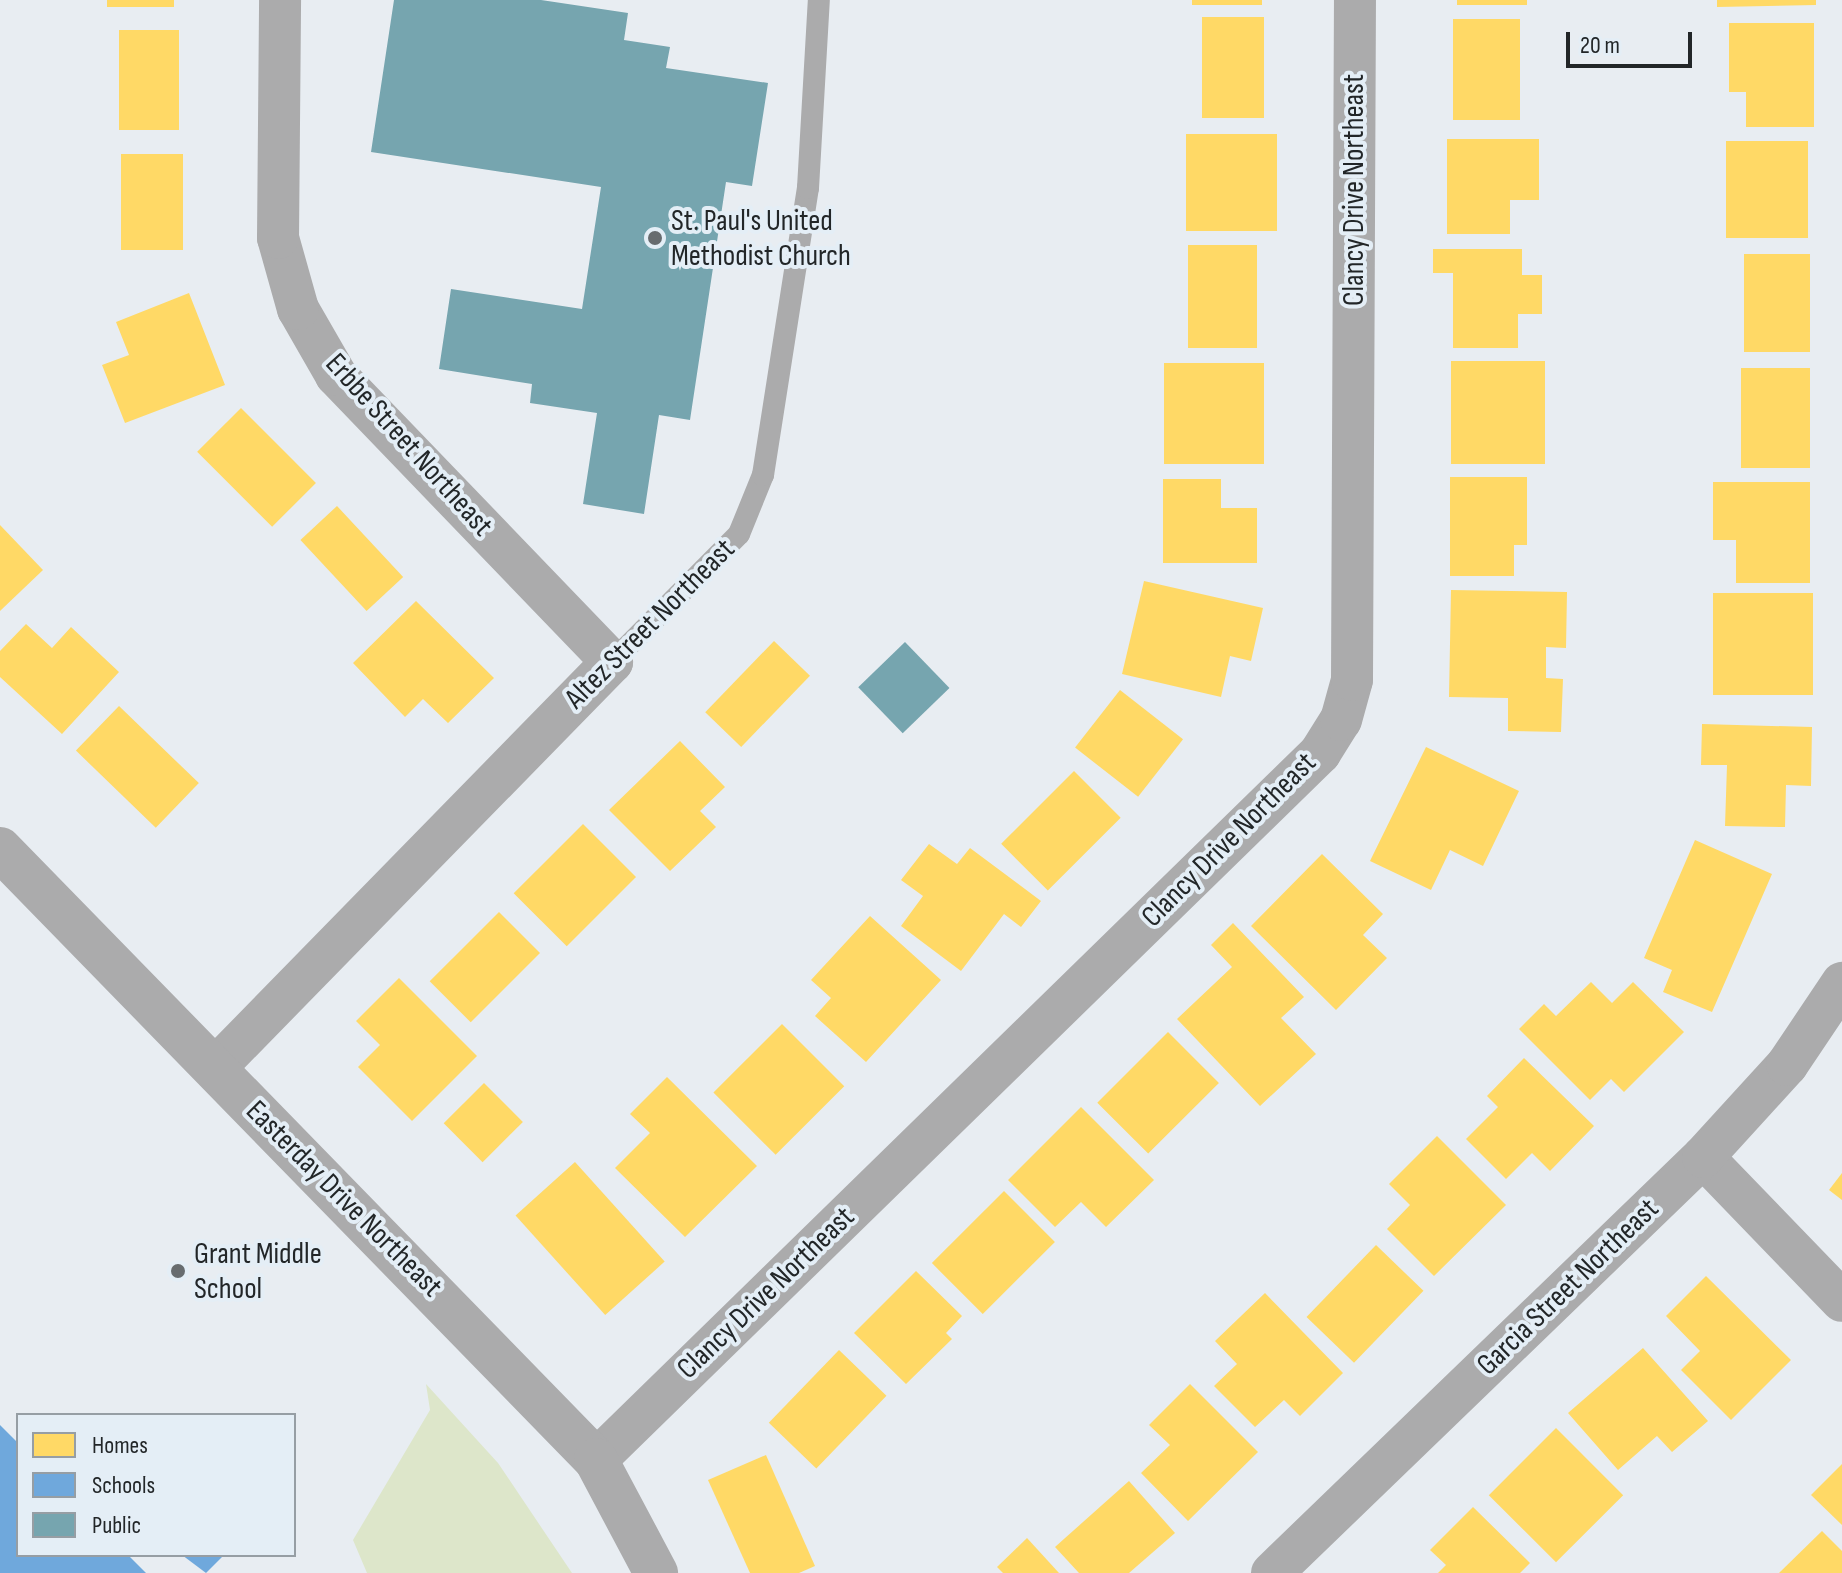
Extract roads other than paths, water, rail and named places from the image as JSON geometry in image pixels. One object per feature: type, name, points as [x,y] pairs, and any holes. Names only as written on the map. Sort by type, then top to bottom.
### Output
[{"type":"street","name":"Erbbe Street Northeast","points":[[280,0],[278,238],[298,309],[336,375],[612,662]]},
{"type":"street","name":"Clancy Drive Northeast","points":[[596,1460],[1320,753],[1341,720],[1352,680],[1355,0]]},
{"type":"street","name":"Altez Street Northeast","points":[[215,1068],[612,662]]},
{"type":"street","name":"Easterday Drive Northeast","points":[[0,849],[596,1460],[656,1573]]},
{"type":"street","name":"Garcia Street Northeast","points":[[1272,1573],[1703,1157],[1787,1065],[1842,983]]},
{"type":"street","points":[[1703,1157],[1842,1301]]},
{"type":"lane","name":"Altez Street Northeast","points":[[612,662],[739,534],[763,475],[808,188],[819,0]]},
{"type":"place","name":"St. Paul's United Methodist Church","points":[[655,238]]},
{"type":"place","name":"Grant Middle School","points":[[178,1271]]}]
